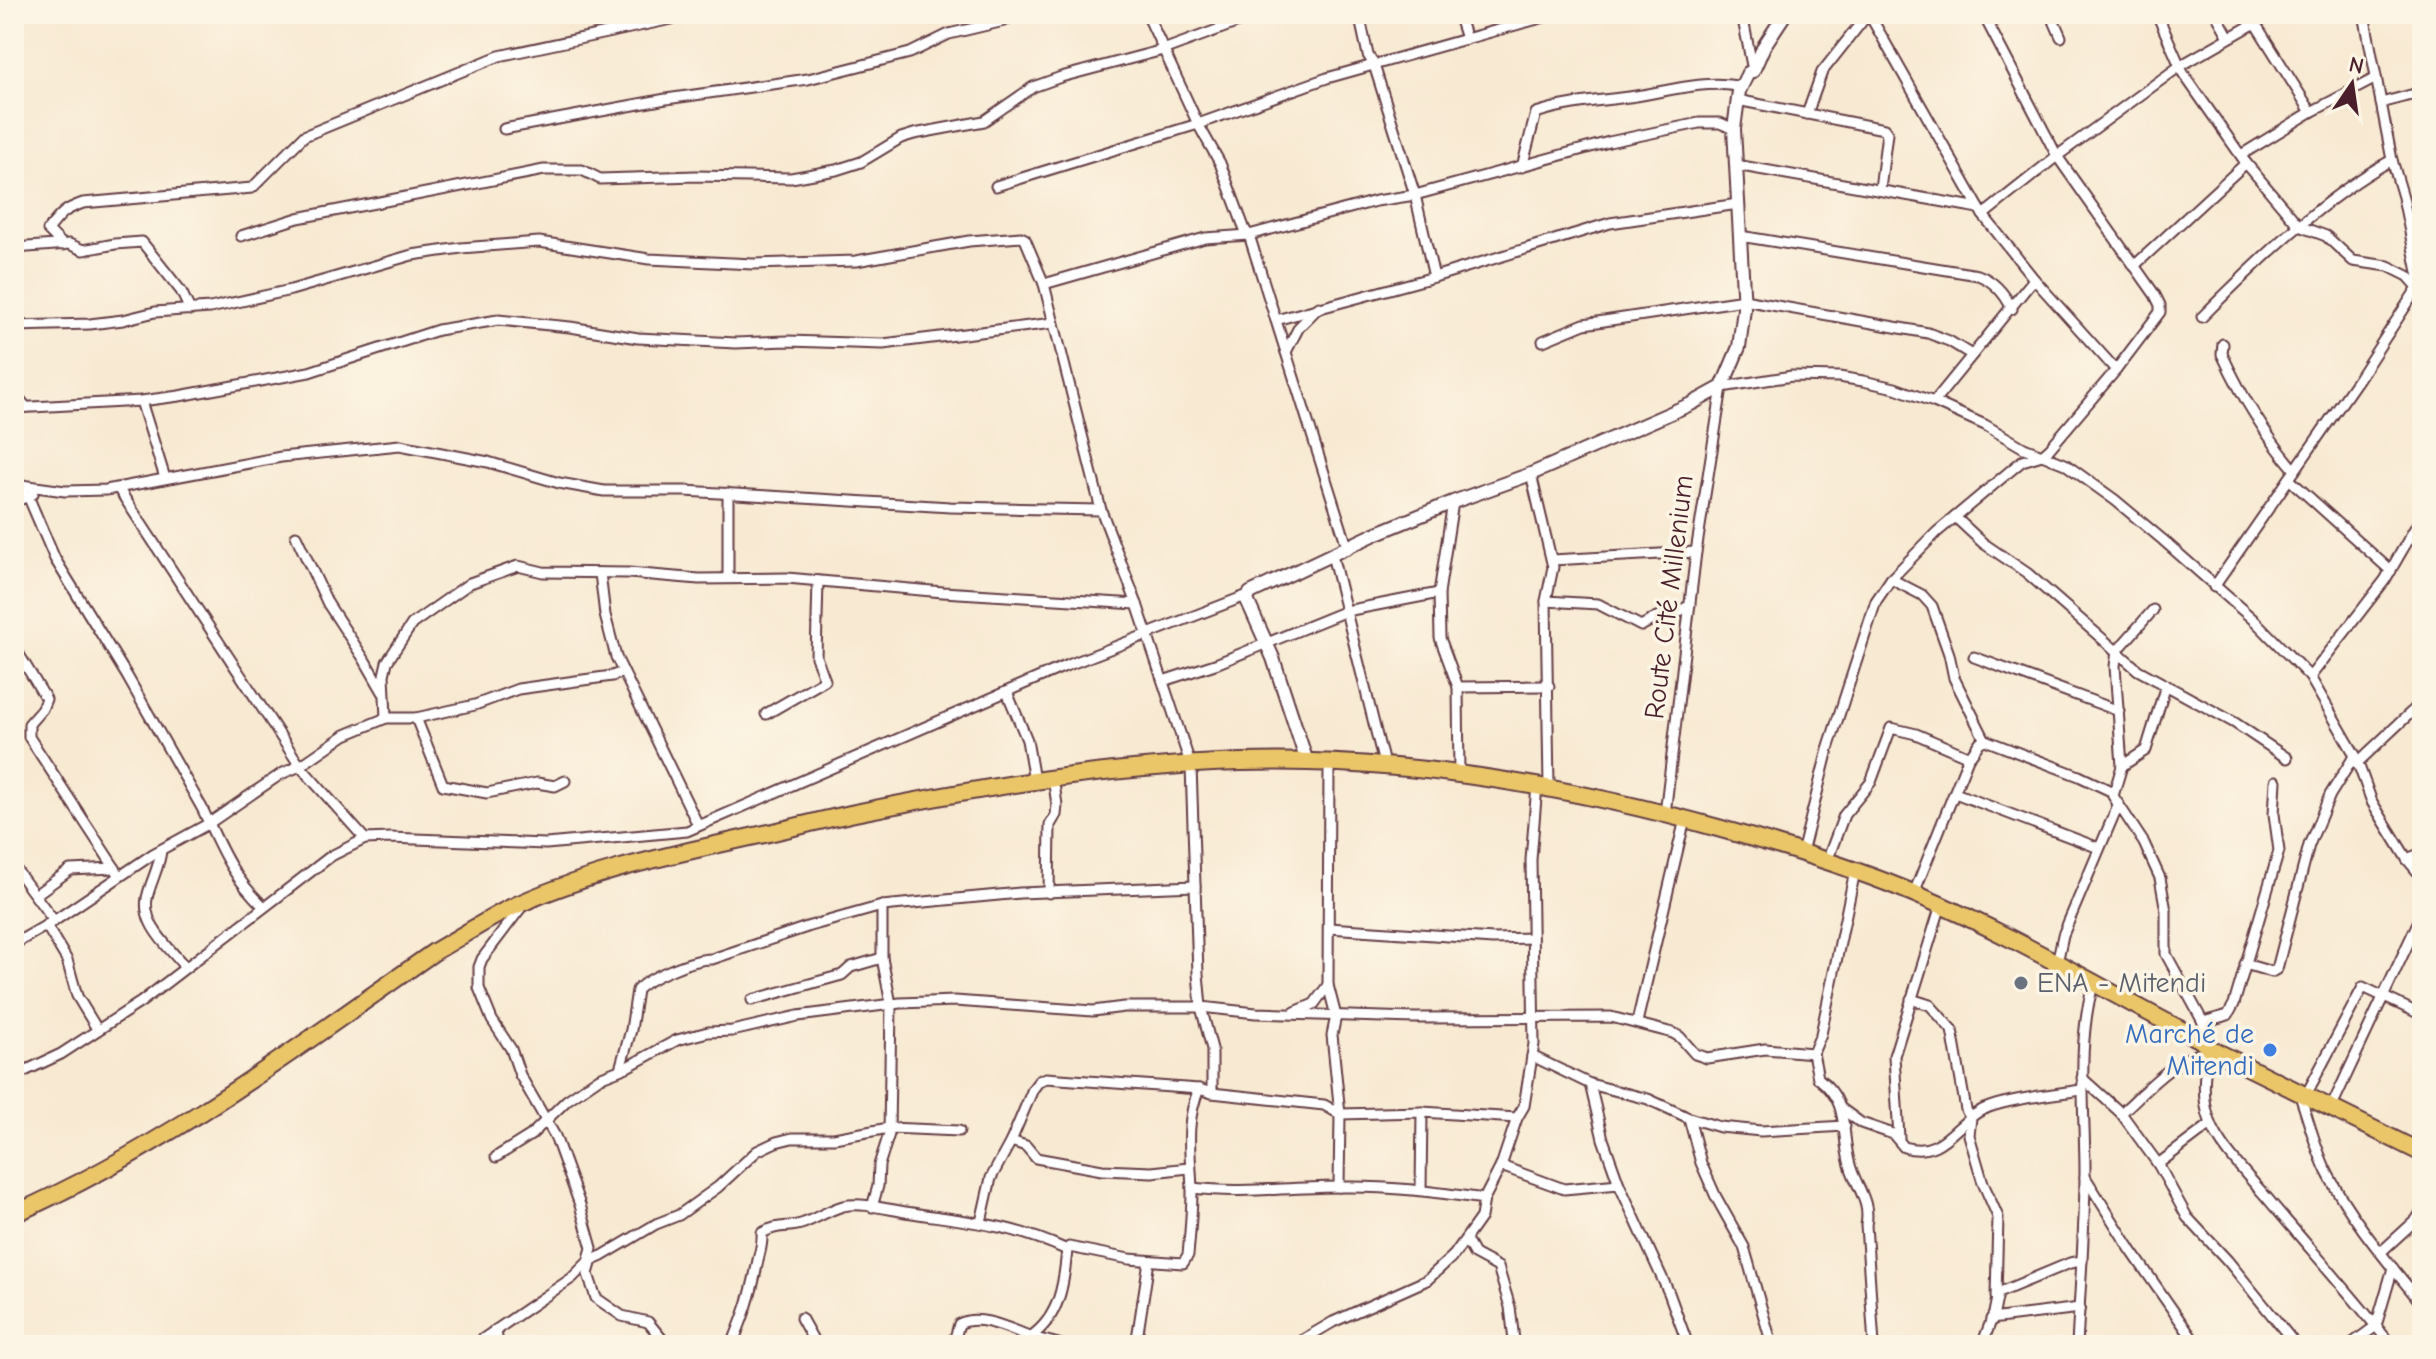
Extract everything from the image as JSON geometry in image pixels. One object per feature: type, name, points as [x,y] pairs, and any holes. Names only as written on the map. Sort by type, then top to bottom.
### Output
[{"type":"highway","points":[[14,1214],[96,1175],[170,1134],[434,952],[507,910],[617,869],[690,849],[931,797],[1053,777],[1191,766],[1307,762],[1459,775],[1543,786],[1685,819],[1827,861],[1941,905],[2094,981],[2206,1048],[2422,1153]]},
{"type":"street","points":[[63,245],[48,230],[62,211],[72,207],[83,203],[252,188],[304,136],[499,56],[695,14]]},
{"type":"street","points":[[504,129],[666,99],[808,79],[910,53],[949,34],[1004,21],[1018,14]]},
{"type":"street","points":[[1147,14],[1198,124],[1220,163],[1249,235],[1348,549]]},
{"type":"street","points":[[241,236],[298,218],[544,170],[582,170],[600,179],[696,176],[791,178],[836,170],[861,162],[901,138],[984,121],[1033,87],[1163,50],[1260,14]]},
{"type":"street","points":[[1359,14],[1368,55],[1374,65],[1415,195],[1434,277]]},
{"type":"street","points":[[1458,14],[1466,39]]},
{"type":"street","points":[[996,186],[1198,124],[1327,78],[1537,16],[1555,14]]},
{"type":"street","points":[[1742,14],[1753,71]]},
{"type":"street","points":[[1738,96],[1748,73],[1753,71],[1764,46],[1785,14]]},
{"type":"street","points":[[1807,114],[1822,72],[1868,14],[1981,211],[2034,279],[2116,370]]},
{"type":"street","points":[[1802,853],[1828,749],[1876,601],[1891,579],[1937,532],[2022,461],[2042,455],[2050,448],[2116,370],[2158,315],[2160,308],[2155,295],[2057,156],[1983,14]]},
{"type":"street","points":[[2051,14],[2061,37]]},
{"type":"street","points":[[2157,14],[2180,66],[2243,159],[2299,226],[2326,236],[2353,261],[2388,266],[2420,283]]},
{"type":"street","points":[[2216,14],[2229,37]]},
{"type":"street","points":[[1736,165],[1880,189],[1981,211],[2180,66],[2271,14]]},
{"type":"street","points":[[2214,587],[2359,378],[2420,283],[2364,14]]},
{"type":"street","points":[[2255,23],[2311,112]]},
{"type":"street","points":[[2134,266],[2243,159],[2311,112],[2376,78]]},
{"type":"street","points":[[1522,167],[1536,113],[1584,101],[1702,86],[1737,86],[1734,129],[1744,300],[1739,347],[1722,387]]},
{"type":"street","points":[[2381,103],[2422,92]]},
{"type":"street","points":[[1738,96],[1886,130],[1880,189]]},
{"type":"street","points":[[1044,284],[1205,238],[1249,235],[1522,167],[1573,150],[1699,123],[1720,123],[1734,129]]},
{"type":"street","points":[[2202,317],[2299,226],[2392,160]]},
{"type":"street","points":[[1276,320],[1434,277],[1610,223],[1738,204]]},
{"type":"street","points":[[14,326],[90,324],[155,312],[190,310],[291,290],[412,255],[539,242],[649,259],[753,264],[856,261],[969,241],[1016,236],[1025,239],[1044,284],[1101,510],[1137,604],[1191,766],[1201,1007],[1212,1049],[1212,1093]]},
{"type":"street","points":[[1740,236],[1978,275],[1994,283],[2012,309]]},
{"type":"street","points":[[14,248],[69,244],[83,250],[142,242],[181,291],[190,310]]},
{"type":"street","points":[[1934,402],[2034,279]]},
{"type":"street","points":[[1543,341],[1584,324],[1744,300],[1928,333],[1972,355]]},
{"type":"street","points":[[1286,352],[1299,327],[1321,306]]},
{"type":"street","points":[[14,408],[141,401],[309,372],[438,330],[498,320],[638,338],[736,343],[883,344],[1053,323]]},
{"type":"street","points":[[2223,344],[2222,354],[2251,411],[2292,474],[2391,571]]},
{"type":"street","points":[[14,1076],[61,1054],[152,994],[331,856],[365,839],[546,844],[687,831],[1063,667],[1248,595],[1375,534],[1531,474],[1691,404],[1722,387],[1792,376],[1839,377],[1895,388],[1934,402],[1985,425],[2024,448],[2065,464],[2115,500],[2256,622],[2310,677],[2356,759],[2372,802],[2407,859],[2422,877]]},
{"type":"street","name":"Route Cité Millenium","points":[[1665,814],[1696,552],[1722,387]]},
{"type":"street","points":[[14,392],[26,407]]},
{"type":"street","points":[[141,401],[165,478]]},
{"type":"street","points":[[15,484],[49,490],[106,490],[281,457],[400,445],[488,462],[593,490],[728,493],[950,507],[1101,510]]},
{"type":"street","points":[[1294,1345],[1333,1322],[1427,1280],[1446,1263],[1481,1217],[1484,1199],[1501,1166],[1524,1106],[1535,1018],[1531,860],[1543,786],[1549,686],[1546,601],[1552,580],[1552,560],[1531,474]]},
{"type":"street","points":[[15,484],[28,496],[55,559],[143,702],[237,879],[263,906]]},
{"type":"street","points":[[118,488],[300,766],[365,839]]},
{"type":"street","points":[[14,502],[49,490]]},
{"type":"street","points":[[728,493],[728,578]]},
{"type":"street","points":[[1453,502],[1439,593],[1440,638],[1458,687],[1459,775]]},
{"type":"street","points":[[2310,677],[2391,571],[2422,516]]},
{"type":"street","points":[[1955,517],[1983,543],[2027,573],[2138,670],[2235,723],[2287,758]]},
{"type":"street","points":[[296,536],[328,604],[384,695]]},
{"type":"street","points":[[1552,560],[1696,552]]},
{"type":"street","points":[[1332,555],[1385,768]]},
{"type":"street","points":[[386,718],[384,695],[387,662],[406,632],[429,610],[470,583],[518,566],[543,572],[818,581],[1137,604]]},
{"type":"street","points":[[600,573],[605,615],[616,657],[698,825]]},
{"type":"street","points":[[1891,579],[1922,595],[1932,606],[1954,678],[1985,740],[2113,792]]},
{"type":"street","points":[[766,714],[825,680],[816,657],[818,581]]},
{"type":"street","points":[[1163,681],[1218,663],[1346,611],[1439,593]]},
{"type":"street","points":[[1248,595],[1247,600],[1266,642],[1307,762]]},
{"type":"street","points":[[1546,601],[1598,604],[1641,626],[1690,605]]},
{"type":"street","points":[[2153,610],[2117,651],[2115,666],[2122,766],[2113,792],[2118,805],[2144,843],[2160,878],[2166,911],[2166,954],[2203,1022],[2206,1048],[2204,1084],[2211,1124],[2248,1176],[2391,1345]]},
{"type":"street","points":[[14,646],[46,699],[29,724],[29,737],[118,872]]},
{"type":"street","points":[[1974,657],[2119,711]]},
{"type":"street","points":[[14,944],[50,923],[118,872],[208,824],[345,735],[386,718],[416,718],[475,705],[518,689],[623,672]]},
{"type":"street","points":[[2122,766],[2146,750],[2166,685]]},
{"type":"street","points":[[1458,687],[1549,686]]},
{"type":"street","points":[[1007,692],[1027,740],[1034,780]]},
{"type":"street","points":[[2245,964],[2272,972],[2277,969],[2309,845],[2330,795],[2356,759],[2422,702]]},
{"type":"street","points":[[416,718],[443,785],[487,793],[537,783],[555,786],[565,781]]},
{"type":"street","points":[[1827,861],[1844,815],[1871,782],[1891,728],[1916,734],[1969,756]]},
{"type":"street","points":[[1914,893],[1969,756],[1985,740]]},
{"type":"street","points":[[1329,763],[1328,985],[1336,1016],[1332,1035],[1340,1114],[1339,1187]]},
{"type":"street","points":[[1049,893],[1050,825],[1057,805],[1053,777]]},
{"type":"street","points":[[2203,1022],[2222,1018],[2231,1011],[2279,851],[2274,814],[2276,781]]},
{"type":"street","points":[[1955,793],[2099,848]]},
{"type":"street","points":[[2057,963],[2063,935],[2118,805]]},
{"type":"street","points":[[1637,1022],[1685,819]]},
{"type":"street","points":[[687,831],[690,849]]},
{"type":"street","points":[[161,850],[146,911],[157,933],[185,967]]},
{"type":"street","points":[[2407,859],[2422,853]]},
{"type":"street","points":[[35,895],[70,870],[118,872]]},
{"type":"street","points":[[15,871],[35,895],[50,923],[67,960],[77,996],[97,1029]]},
{"type":"street","points":[[1855,871],[1821,1034],[1813,1053],[1818,1078],[1832,1089],[1841,1108],[1849,1164],[1868,1213],[1866,1225],[1874,1345]]},
{"type":"street","points":[[620,1069],[631,1030],[634,994],[641,985],[697,959],[712,959],[860,910],[882,906],[929,900],[1195,886]]},
{"type":"street","points":[[525,903],[482,959],[479,988],[520,1075],[548,1121],[592,1242],[588,1274],[596,1298],[622,1316],[648,1322],[667,1345]]},
{"type":"street","points":[[1941,905],[1894,1056],[1901,1144],[1907,1148],[1928,1148],[1949,1138],[1986,1108],[2081,1090]]},
{"type":"street","points":[[872,1207],[889,1128],[891,1004],[882,958],[882,906]]},
{"type":"street","points":[[2331,1108],[2383,996],[2418,932],[2422,914]]},
{"type":"street","points":[[1329,928],[1493,939],[1532,938]]},
{"type":"street","points":[[752,1000],[842,975],[851,967],[882,958]]},
{"type":"street","points":[[2077,1345],[2085,1177],[2081,1090],[2085,1012],[2094,981]]},
{"type":"street","points":[[1288,1014],[1314,1004],[1328,985]]},
{"type":"street","points":[[2422,1015],[2362,988],[2302,1093],[2327,1173],[2381,1252],[2422,1304]]},
{"type":"street","points":[[1911,999],[1930,1005],[1952,1030],[1966,1110],[1971,1118],[1969,1135],[1983,1183],[1998,1217],[1996,1297],[1982,1345]]},
{"type":"street","points":[[496,1157],[548,1121],[557,1108],[599,1078],[688,1037],[798,1016],[891,1004],[955,1001],[1093,1011],[1124,1007],[1201,1007],[1336,1016],[1598,1016],[1637,1022],[1673,1033],[1700,1056],[1716,1057],[1765,1049],[1813,1053]]},
{"type":"street","points":[[2121,1113],[2175,1067],[2206,1048]]},
{"type":"street","points":[[1532,1056],[1590,1084],[1648,1099],[1689,1118],[1743,1130],[1845,1126]]},
{"type":"street","points":[[981,1222],[991,1178],[1033,1089],[1046,1078],[1199,1089],[1324,1105],[1340,1114],[1422,1112],[1517,1118]]},
{"type":"street","points":[[2082,1078],[2121,1113],[2158,1164],[2187,1217],[2228,1261],[2296,1345]]},
{"type":"street","points":[[1590,1084],[1603,1139],[1619,1184],[1669,1293],[1688,1345]]},
{"type":"street","points":[[1067,1250],[1069,1247],[1180,1264],[1186,1260],[1192,1188],[1189,1168],[1190,1118],[1199,1089]]},
{"type":"street","points":[[1841,1108],[1861,1123],[1899,1138]]},
{"type":"street","points":[[1421,1189],[1422,1112]]},
{"type":"street","points":[[1689,1118],[1701,1163],[1744,1247],[1772,1345]]},
{"type":"street","points":[[2158,1164],[2211,1124]]},
{"type":"street","points":[[474,1345],[559,1288],[590,1261],[656,1224],[679,1215],[718,1187],[751,1155],[764,1147],[792,1138],[834,1138],[889,1128],[959,1131]]},
{"type":"street","points":[[1011,1141],[1026,1146],[1036,1158],[1102,1170],[1152,1172],[1189,1168]]},
{"type":"street","points":[[1501,1166],[1564,1189],[1619,1184]]},
{"type":"street","points":[[2085,1177],[2197,1345]]},
{"type":"street","points":[[1192,1188],[1234,1191],[1339,1187],[1421,1189],[1484,1199]]},
{"type":"street","points":[[732,1345],[754,1289],[757,1262],[763,1249],[762,1233],[775,1226],[803,1224],[818,1214],[844,1206],[981,1222],[1024,1231],[1067,1250]]},
{"type":"street","points":[[2381,1252],[2422,1212]]},
{"type":"street","points":[[1466,1240],[1474,1254],[1498,1267],[1510,1307],[1512,1343]]},
{"type":"street","points":[[1030,1337],[1042,1329],[1057,1306],[1063,1287],[1067,1250]]},
{"type":"street","points":[[1136,1345],[1149,1261]]},
{"type":"street","points":[[1996,1297],[2002,1290],[2082,1261]]},
{"type":"street","points":[[2350,1345],[2376,1326],[2393,1268]]},
{"type":"street","points":[[1991,1319],[2080,1308]]},
{"type":"street","points":[[801,1318],[816,1345]]},
{"type":"street","points":[[953,1345],[957,1327],[966,1320],[1016,1330],[1061,1345]]},
{"type":"street","points":[[496,1330],[498,1345]]},
{"type":"place","name":"ENA - Mitendi","points":[[2021,983]]},
{"type":"place","name":"Marché de Mitendi","points":[[2270,1050]]}]
